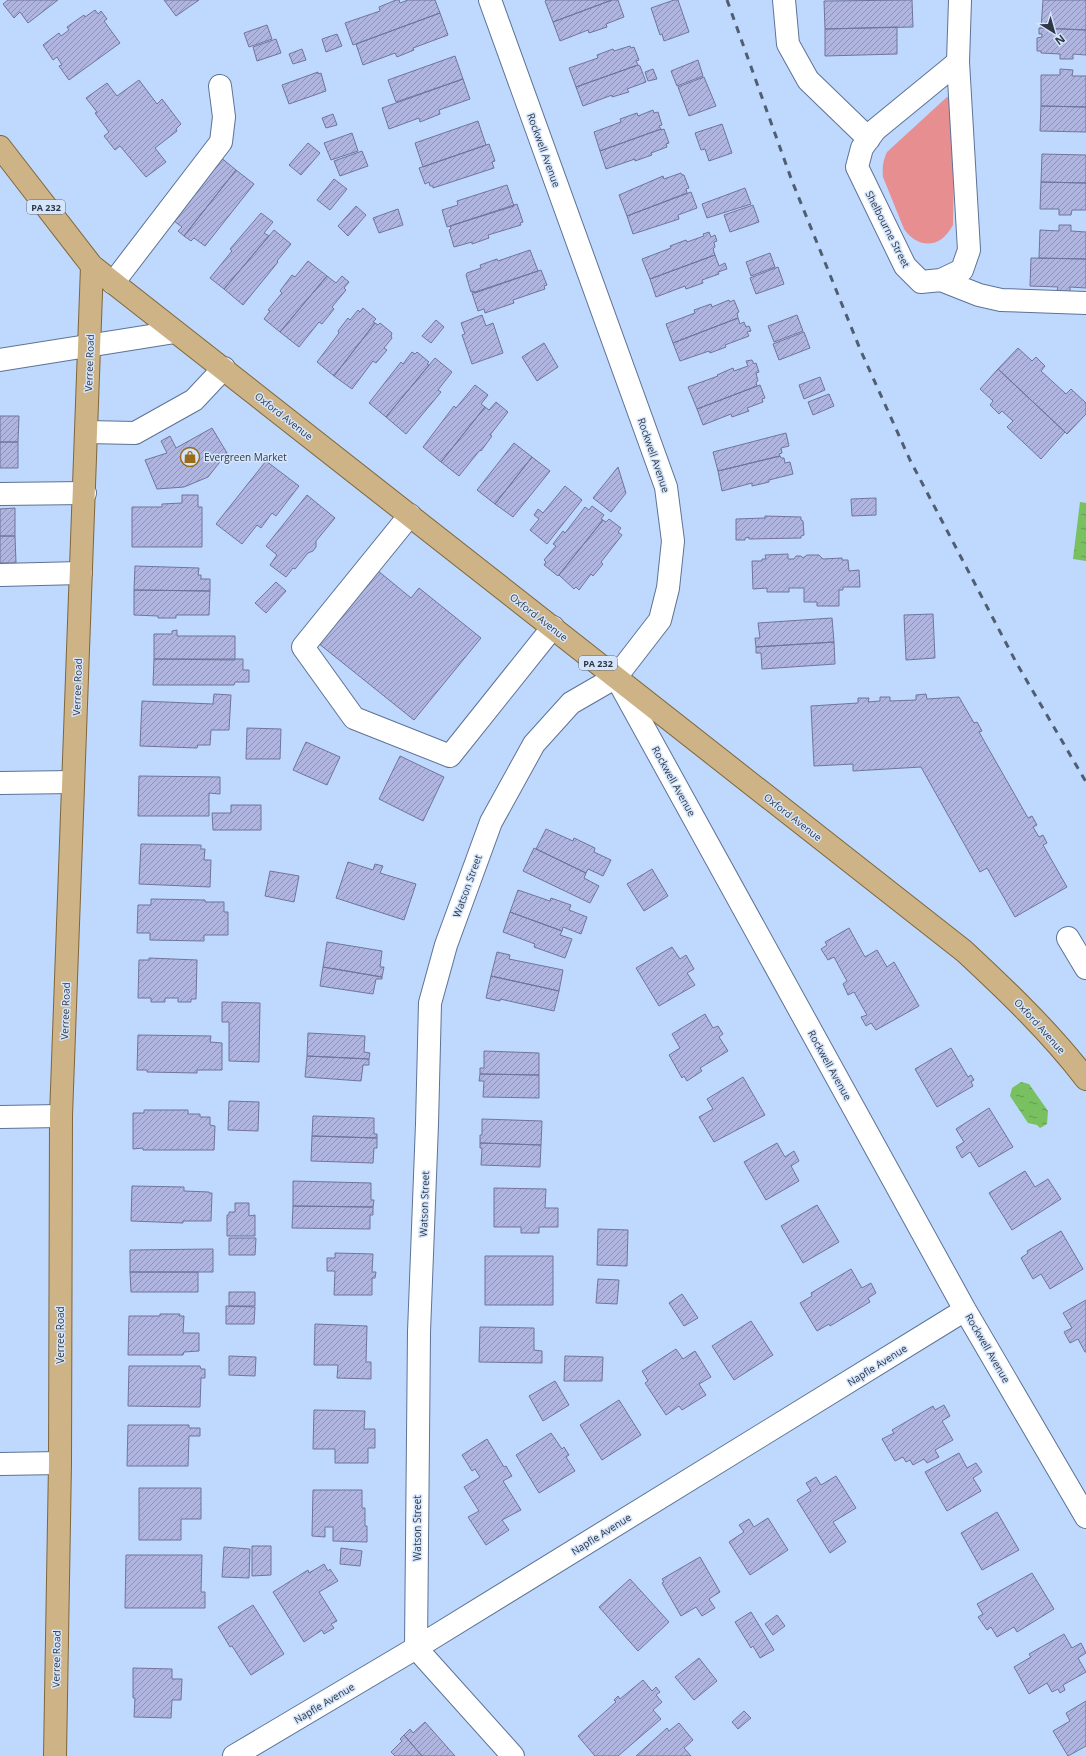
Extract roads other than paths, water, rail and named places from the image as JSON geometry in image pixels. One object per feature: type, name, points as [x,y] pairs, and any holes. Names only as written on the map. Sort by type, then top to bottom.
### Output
[{"type":"main road","name":"Oxford Avenue","points":[[0,148],[92,266],[553,627],[687,735],[898,897],[964,951],[1010,993],[1086,1079]]},
{"type":"main road","name":"Verree Road","points":[[55,1756],[60,1463],[61,1116],[85,493],[92,266]]},
{"type":"street","name":"Rockwell Avenue","points":[[490,0],[666,487],[673,541],[668,588],[660,620],[616,677],[965,1310],[1086,1517]]},
{"type":"street","points":[[784,0],[788,44],[808,80],[869,138]]},
{"type":"street","name":"Shelbourne Street","points":[[958,62],[875,130],[862,148],[857,167],[905,266],[921,282],[941,280],[962,270],[969,250],[958,62],[960,0]]},
{"type":"street","points":[[113,283],[221,142],[224,117],[220,86]]},
{"type":"street","points":[[941,280],[979,296],[1000,300],[1086,303]]},
{"type":"street","points":[[0,360],[175,332]]},
{"type":"street","points":[[87,432],[135,433],[194,400],[224,368]]},
{"type":"street","points":[[0,494],[85,493]]},
{"type":"street","points":[[410,515],[302,647],[354,718],[450,756],[553,627]]},
{"type":"street","points":[[0,575],[81,573]]},
{"type":"street","name":"Watson Street","points":[[416,1648],[418,1332],[427,1124],[430,1003],[446,945],[491,822],[534,744],[571,703],[616,677]]},
{"type":"street","points":[[0,783],[73,782]]},
{"type":"street","points":[[1068,938],[1086,968]]},
{"type":"street","points":[[0,1117],[61,1116]]},
{"type":"street","name":"Napfle Avenue","points":[[234,1756],[416,1648],[965,1310]]},
{"type":"street","points":[[0,1464],[60,1463]]},
{"type":"street","points":[[416,1648],[513,1756]]},
{"type":"water","points":[[1080,502],[1086,503],[1086,561],[1073,559]]},
{"type":"water","points":[[1021,1082],[1029,1084],[1048,1111],[1047,1124],[1040,1128],[1037,1125],[1028,1123],[1010,1096],[1012,1088]]},
{"type":"railway","points":[[727,0],[792,181],[860,349],[910,460],[1017,664],[1086,782]]},
{"type":"place","name":"Evergreen Market","points":[[190,457]]}]
